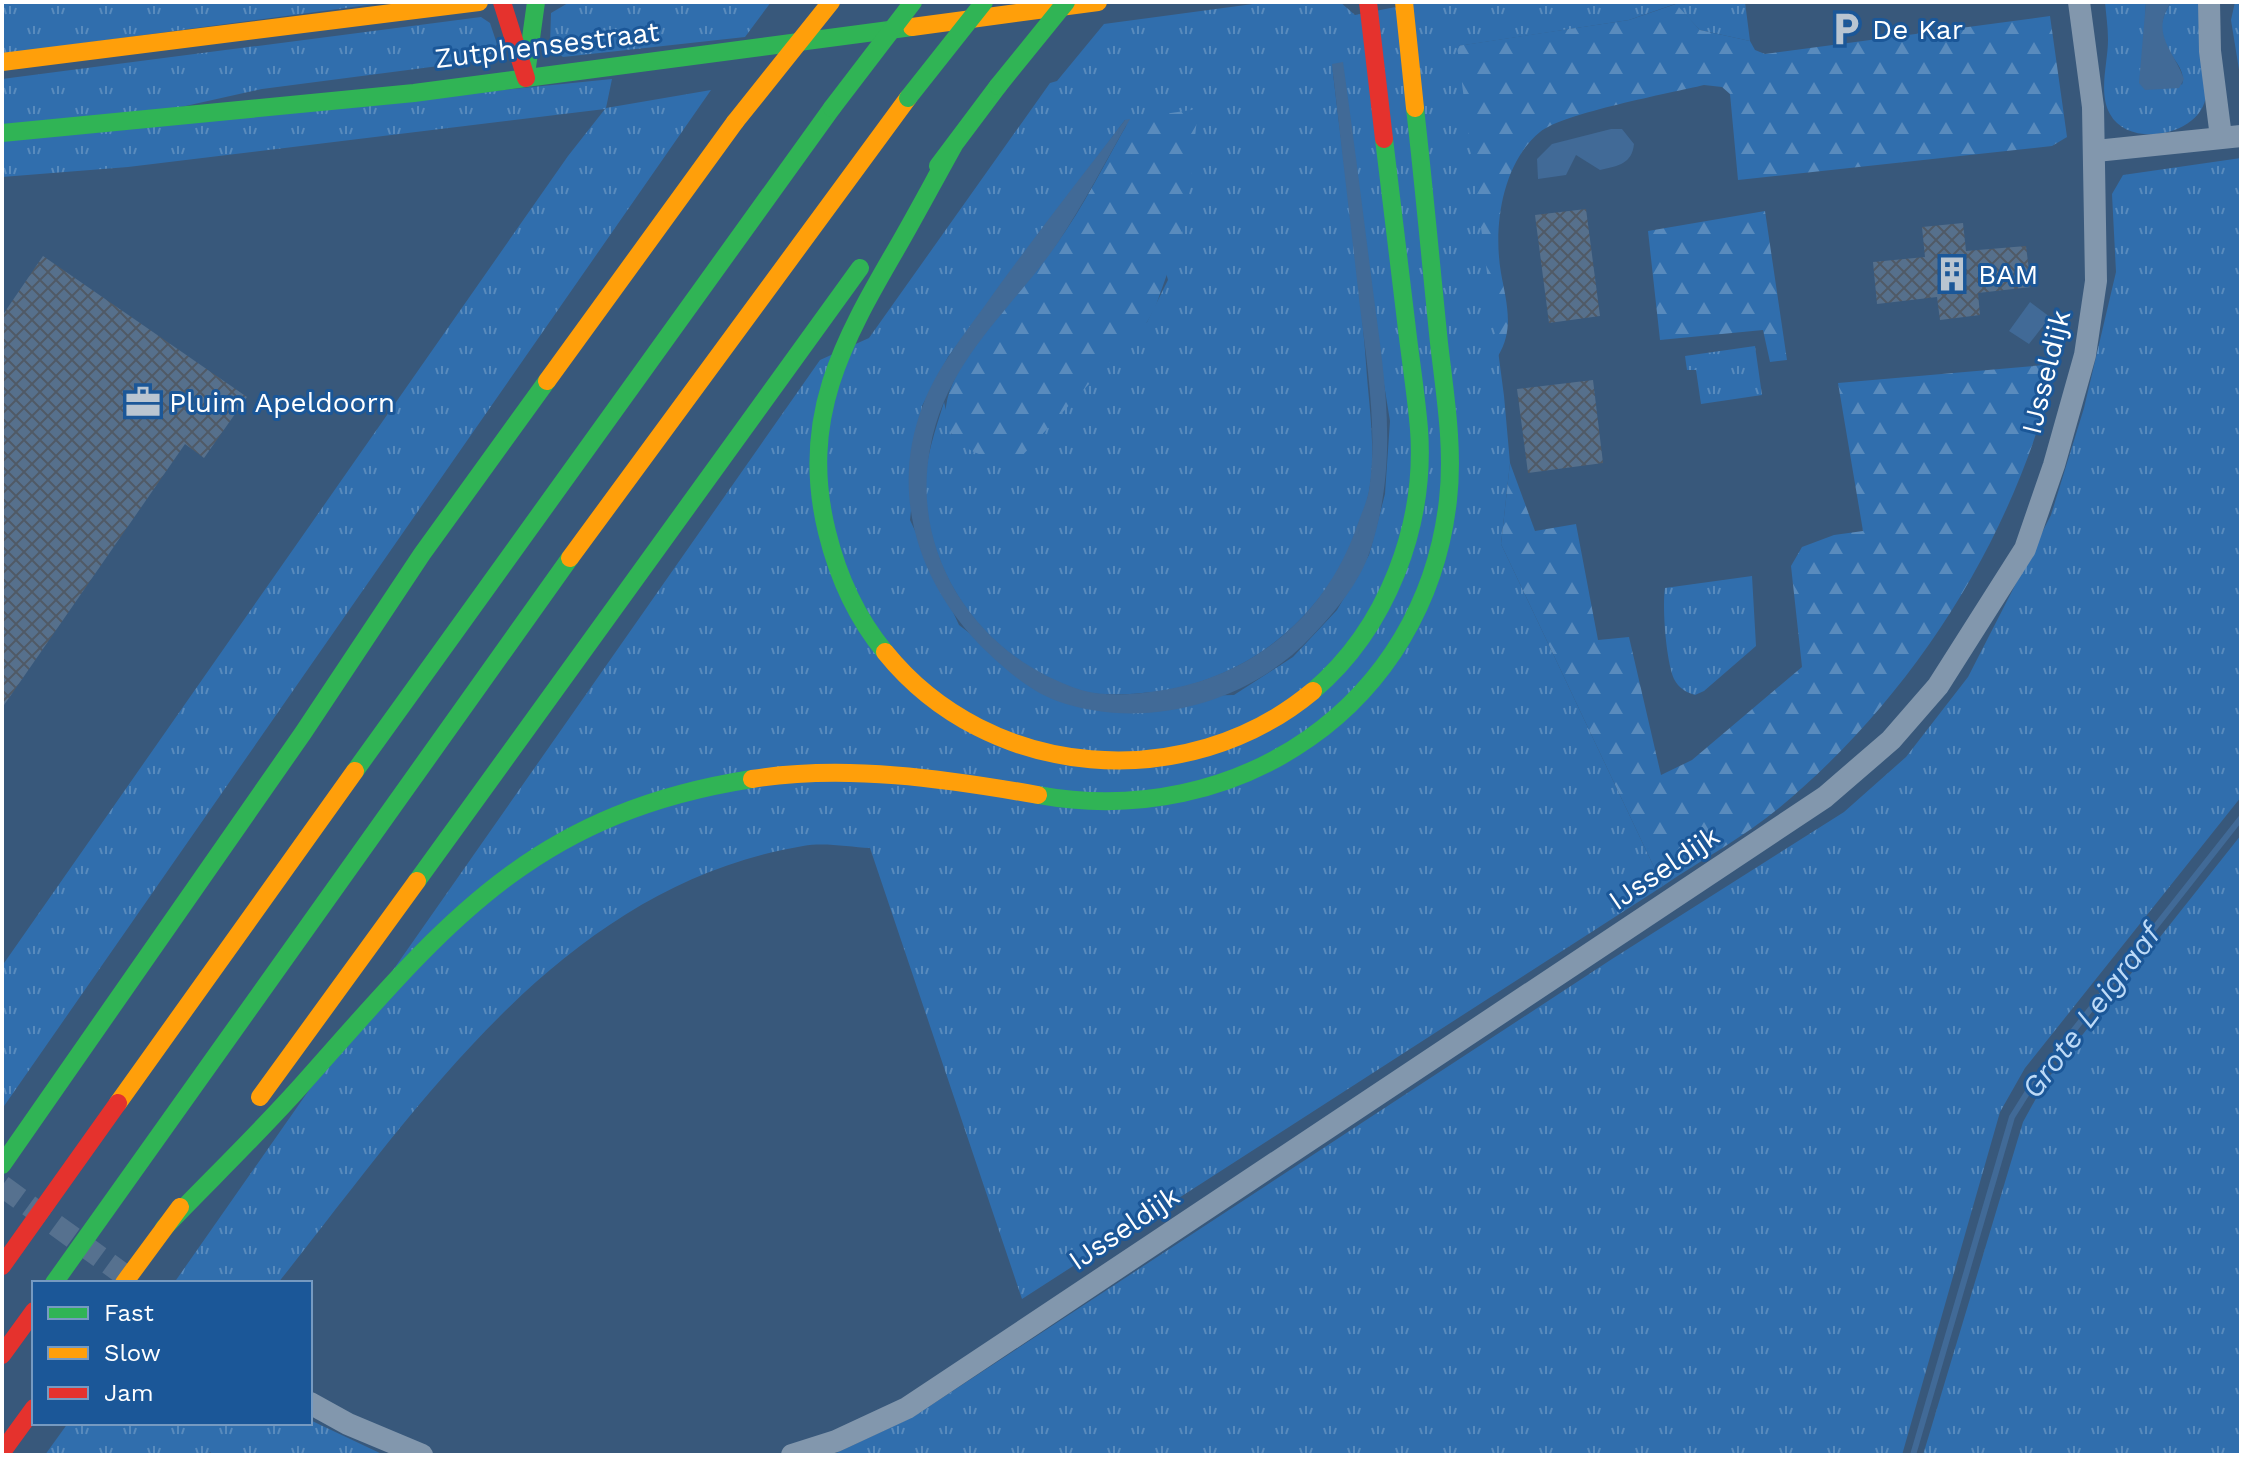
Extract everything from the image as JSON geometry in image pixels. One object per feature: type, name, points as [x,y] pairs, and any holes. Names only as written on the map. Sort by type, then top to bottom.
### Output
[{"type":"main road","name":"Zutphensestraat","points":[[2,62],[479,2]]},
{"type":"main road","points":[[502,2],[526,78]]},
{"type":"main road","points":[[526,78],[536,2]]},
{"type":"main road","points":[[2,1165],[303,733],[422,554],[735,122],[831,2]]},
{"type":"main road","points":[[2,1266],[647,362],[913,2]]},
{"type":"main road","points":[[55,1281],[591,529],[908,98],[984,2]]},
{"type":"main road","points":[[125,1281],[873,251],[1066,2]]},
{"type":"main road","name":"Zutphensestraat","points":[[2,133],[124,125],[526,78],[1098,2]]},
{"type":"main road","points":[[954,145],[857,312],[838,356],[823,407],[818,475],[828,541],[839,573],[862,621],[892,661],[928,697],[989,735],[1060,757],[1122,763],[1184,756],[1216,748],[1271,723],[1319,688],[1338,669],[1376,619],[1388,597],[1408,546],[1414,519],[1420,471],[1419,432],[1368,2]]},
{"type":"main road","points":[[164,1228],[297,1090],[367,1006],[443,924],[510,870],[558,842],[618,814],[727,782],[825,771],[883,774],[1082,802],[1125,803],[1171,798],[1239,778],[1269,764],[1297,748],[1344,711],[1381,671],[1423,597],[1439,552],[1450,477],[1429,219],[1404,2]]},
{"type":"main road","points":[[2,1355],[32,1314]]},
{"type":"main road","points":[[2,1452],[32,1411]]},
{"type":"street","name":"IJsseldijk","points":[[792,1455],[836,1441],[907,1408],[1812,806],[1891,740],[1938,686],[2025,549],[2070,414],[2092,319],[2098,242],[2096,151],[2079,2]]},
{"type":"street","points":[[2096,151],[2231,136],[2210,51],[2209,2]]},
{"type":"street","points":[[312,1404],[348,1424],[422,1455]]},
{"type":"green space","points":[[2,2],[390,2],[2,54]]},
{"type":"green space","points":[[771,2],[745,37],[563,57],[550,46],[551,13],[568,3]]},
{"type":"green space","points":[[1268,2],[1340,2],[1355,15],[1421,2],[1745,2],[1750,41],[1700,30],[1675,4],[1629,20],[1458,46],[1510,463],[1501,544],[1663,886],[1022,1299],[870,848],[803,846],[717,869],[639,907],[568,955],[503,1013],[443,1077],[280,1281],[175,1281],[820,360],[869,338],[1050,83],[1057,81],[1104,24]],"holes":[[[1332,65],[1390,421],[1385,494],[1369,555],[1337,610],[1293,657],[1234,695],[1056,700],[959,625],[910,520],[922,406],[948,357],[1125,120],[1168,280],[1147,322],[952,435],[944,402],[930,448],[925,484],[930,529],[940,561],[955,591],[974,618],[996,641],[1022,662],[1051,679],[1090,693],[1154,692],[1193,684],[1230,670],[1263,651],[1293,626],[1319,598],[1341,566],[1358,530],[1369,492],[1372,464],[1360,299]]]},
{"type":"green space","points":[[2105,2],[2146,2],[2145,21],[2182,85],[2180,67],[2164,41],[2163,17],[2171,2],[2199,2],[2206,94],[2202,108],[2180,128],[2164,133],[2133,132],[2119,125],[2110,114],[2104,87],[2108,40]]},
{"type":"green space","points":[[2235,2],[2241,2],[2241,82],[2231,20]]},
{"type":"green space","points":[[1676,4],[1700,30],[1750,41],[1755,50],[1765,54],[2050,16],[2067,137],[2052,146],[1738,180],[1730,94],[1722,87],[1704,85],[1618,104],[1552,125],[1527,145],[1509,178],[1503,197],[1498,236],[1508,325],[1498,356],[1457,46],[1629,20]]},
{"type":"green space","points":[[481,17],[490,23],[497,44],[491,54],[477,61],[262,89],[154,113],[2,126],[2,79]]},
{"type":"green space","points":[[612,79],[606,108],[711,90],[2,1109],[2,966],[568,156],[605,109],[128,167],[2,177],[2,140]]},
{"type":"green space","points":[[1198,109],[1186,221],[1155,308],[1147,322],[1019,459],[1001,459],[971,451],[957,440],[946,420],[948,396],[978,340],[1066,231],[1130,119]]},
{"type":"green space","points":[[2241,158],[2241,797],[2025,1068],[2000,1112],[1902,1455],[832,1455],[913,1417],[1612,959],[1844,812],[1906,757],[1968,677],[2051,515],[2084,408],[2116,272],[2112,194],[2123,175]]},
{"type":"green space","points":[[1765,211],[1787,360],[1770,362],[1763,330],[1660,340],[1648,231]]},
{"type":"green space","points":[[1755,346],[1762,395],[1701,404],[1696,370],[1687,370],[1685,356]]},
{"type":"green space","points":[[2056,364],[2038,428],[2015,490],[1953,608],[1915,663],[1874,715],[1828,764],[1779,808],[1663,886],[1501,544],[1510,463],[1535,531],[1576,524],[1598,640],[1629,637],[1661,775],[1692,760],[1802,667],[1791,566],[1802,547],[1834,535],[1863,531],[1838,383]]},
{"type":"green space","points":[[1752,576],[1756,646],[1704,691],[1695,695],[1685,691],[1674,679],[1669,660],[1664,620],[1665,588]]},
{"type":"green space","points":[[2241,835],[2241,1455],[1923,1455],[2023,1122],[2045,1082]]},
{"type":"green space","points":[[312,1421],[384,1455],[213,1455],[210,1452],[207,1455],[45,1455],[67,1425],[312,1425]]},
{"type":"shaded area","points":[[2146,2],[2171,2],[2165,13],[2163,33],[2184,79],[2179,88],[2145,90],[2139,83]]},
{"type":"shaded area","points":[[1343,62],[1387,414],[1385,482],[1366,563],[1346,596],[1312,636],[1287,659],[1258,679],[1227,694],[1160,712],[1125,713],[1091,710],[1047,697],[1019,680],[986,651],[943,598],[928,569],[910,506],[909,472],[913,439],[929,391],[951,353],[1020,257],[1125,120],[1130,119],[1057,244],[982,339],[950,389],[938,417],[930,449],[927,489],[931,527],[942,564],[959,597],[983,627],[1011,653],[1044,675],[1081,690],[1124,694],[1185,686],[1250,659],[1278,640],[1325,590],[1343,559],[1369,490],[1372,422],[1368,375],[1332,64]]},
{"type":"shaded area","points":[[1622,129],[1634,144],[1633,151],[1623,163],[1600,170],[1576,155],[1566,175],[1538,179],[1537,159],[1552,144]]},
{"type":"shaded area","points":[[2030,302],[2050,317],[2029,344],[2009,331]]},
{"type":"building","points":[[1586,209],[1600,316],[1549,323],[1535,215]]},
{"type":"building","name":"BAM","points":[[1963,223],[1966,251],[2026,246],[2031,287],[1978,293],[1980,315],[1940,320],[1937,297],[1877,304],[1873,262],[1925,257],[1922,227]]},
{"type":"building","points":[[43,256],[247,397],[204,458],[185,444],[2,708],[2,316]]},
{"type":"building","points":[[1593,380],[1603,463],[1528,473],[1517,389]]},
{"type":"waterway","name":"Grote Leigraaf","points":[[1913,1455],[2012,1117],[2037,1077],[2241,818]]},
{"type":"tunnel","points":[[2,1186],[133,1281]]},
{"type":"traffic: fast","points":[[527,67],[536,2]]},
{"type":"traffic: fast","points":[[832,108],[913,2]]},
{"type":"traffic: fast","points":[[908,98],[984,2]]},
{"type":"traffic: fast","points":[[998,86],[1066,2]]},
{"type":"traffic: fast","points":[[2,133],[414,93],[912,27]]},
{"type":"traffic: fast","points":[[938,166],[998,86]]},
{"type":"traffic: fast","points":[[355,771],[832,108]]},
{"type":"traffic: fast","points":[[1038,795],[1112,801],[1183,793],[1249,772],[1309,738],[1361,693],[1402,638],[1432,573],[1450,480],[1448,422],[1415,108]]},
{"type":"traffic: fast","points":[[1313,691],[1339,666],[1381,606],[1408,538],[1416,502],[1419,429],[1384,139]]},
{"type":"traffic: fast","points":[[885,652],[849,596],[827,532],[818,453],[822,417],[831,383],[859,315],[954,145]]},
{"type":"traffic: fast","points":[[417,881],[860,268]]},
{"type":"traffic: fast","points":[[2,1165],[303,733],[422,554],[547,381]]},
{"type":"traffic: fast","points":[[55,1281],[570,558]]},
{"type":"traffic: fast","points":[[164,1228],[283,1106],[398,978],[445,930],[494,887],[547,850],[606,820],[674,796],[752,779]]},
{"type":"traffic: slow","points":[[2,62],[479,2]]},
{"type":"traffic: slow","points":[[735,122],[831,2]]},
{"type":"traffic: slow","points":[[912,27],[1098,2]]},
{"type":"traffic: slow","points":[[1404,2],[1415,108]]},
{"type":"traffic: slow","points":[[570,558],[908,98]]},
{"type":"traffic: slow","points":[[547,381],[735,122]]},
{"type":"traffic: slow","points":[[885,652],[928,695],[978,727],[1033,749],[1091,759],[1150,759],[1208,747],[1263,725],[1313,691]]},
{"type":"traffic: slow","points":[[118,1103],[355,771]]},
{"type":"traffic: slow","points":[[752,779],[823,773],[896,775],[1038,795]]},
{"type":"traffic: slow","points":[[260,1097],[417,881]]},
{"type":"traffic: slow","points":[[125,1281],[180,1207]]},
{"type":"traffic: jam","points":[[502,2],[526,78]]},
{"type":"traffic: jam","points":[[1368,2],[1384,139]]},
{"type":"traffic: jam","points":[[2,1266],[118,1103]]},
{"type":"traffic: jam","points":[[2,1355],[32,1314]]},
{"type":"traffic: jam","points":[[2,1452],[32,1411]]},
{"type":"place","name":"De Kar","points":[[1846,29]]},
{"type":"place","name":"BAM","points":[[1952,274]]},
{"type":"place","name":"Pluim Apeldoorn","points":[[143,402]]}]
